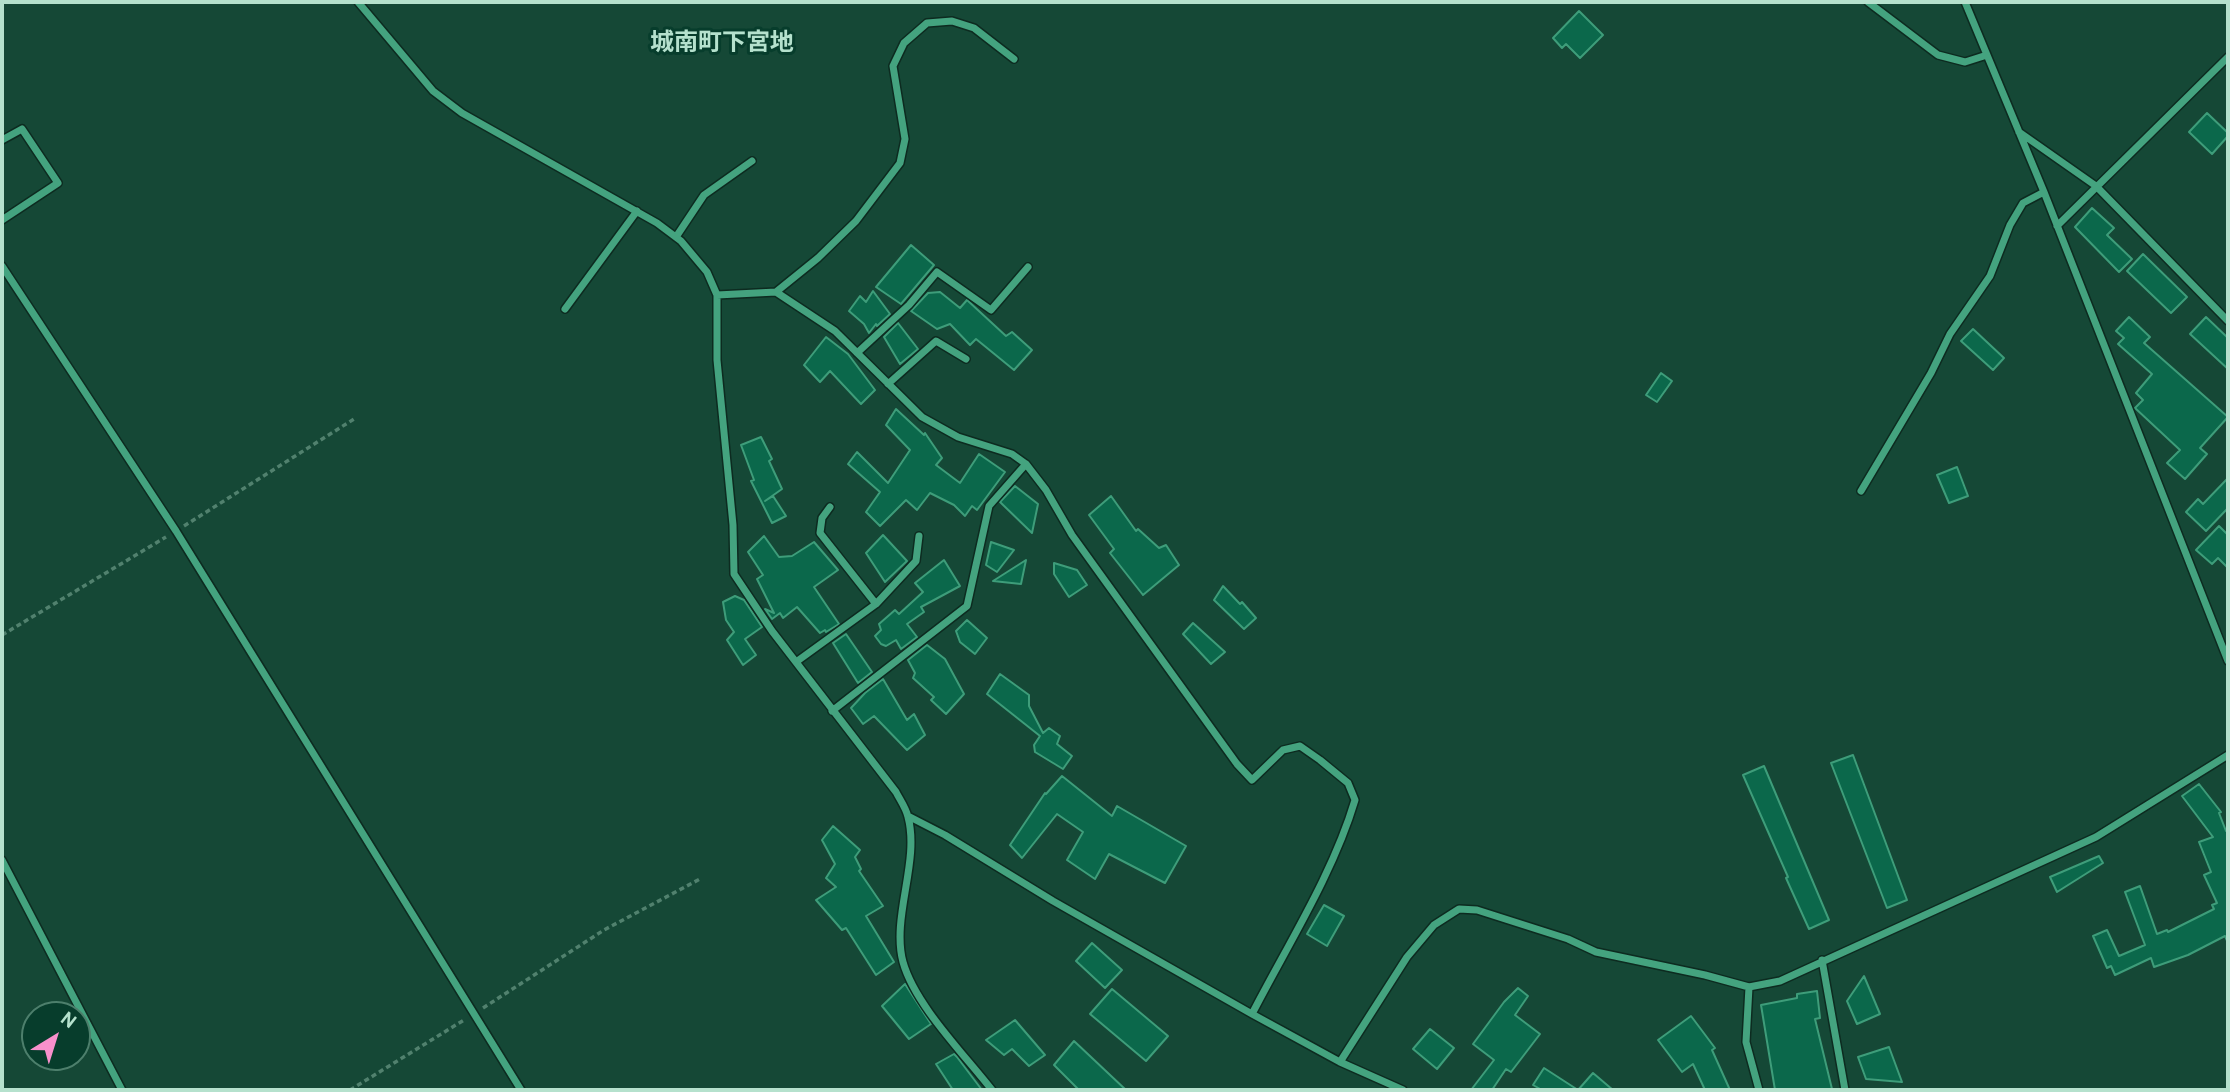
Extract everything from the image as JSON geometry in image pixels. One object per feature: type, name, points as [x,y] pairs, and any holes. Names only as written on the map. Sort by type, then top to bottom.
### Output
[{"type":"street","points":[[358,2],[433,91],[462,113],[637,211],[676,237],[707,272],[717,295],[717,360],[733,525],[734,574],[772,631],[897,792],[908,816],[910,841],[901,937],[903,962],[919,999],[992,1090]]},
{"type":"street","points":[[1868,2],[1938,55],[1965,62],[1987,55]]},
{"type":"street","points":[[1965,2],[2044,192],[2228,662]]},
{"type":"street","points":[[717,295],[776,292],[818,258],[856,220],[900,163],[905,139],[893,66],[904,43],[927,23],[952,21],[974,28],[1014,60]]},
{"type":"street","points":[[2057,226],[2228,57]]},
{"type":"street","points":[[2,140],[22,129],[58,183],[2,220]]},
{"type":"street","points":[[2018,131],[2096,186],[2228,321]]},
{"type":"street","points":[[676,237],[704,195],[752,161]]},
{"type":"street","points":[[1861,491],[1931,373],[1950,334],[1990,276],[2010,225],[2022,204],[2044,192]]},
{"type":"street","points":[[565,309],[637,211]]},
{"type":"street","points":[[2,266],[176,531],[521,1090]]},
{"type":"street","points":[[858,353],[909,305],[937,272],[991,310],[1028,267]]},
{"type":"street","points":[[776,292],[835,331],[922,417],[958,437],[1012,454],[1026,464],[1046,490],[1072,536],[1252,780],[1283,750],[1300,746],[1348,783],[1355,800],[1326,871],[1252,1014]]},
{"type":"street","points":[[888,384],[936,341],[966,359]]},
{"type":"street","points":[[832,711],[967,606],[989,506],[1026,464]]},
{"type":"street","points":[[830,507],[822,518],[820,533],[876,604]]},
{"type":"street","points":[[796,662],[876,604],[916,561],[919,536]]},
{"type":"street","points":[[1340,1062],[1407,957],[1434,925],[1459,909],[1477,910],[1568,939],[1596,952],[1749,987],[1780,981],[2096,836],[2228,755]]},
{"type":"street","points":[[908,816],[946,835],[1053,901],[1252,1014],[1340,1062],[1404,1090]]},
{"type":"street","points":[[2,860],[122,1090]]},
{"type":"street","points":[[1822,960],[1845,1090]]},
{"type":"street","points":[[1749,987],[1746,1042],[1759,1090]]},
{"type":"path","points":[[2,635],[176,531],[354,419]]},
{"type":"path","points":[[350,1090],[604,930],[700,879]]},
{"type":"building","points":[[1579,11],[1603,35],[1580,58],[1566,44],[1562,48],[1553,38]]},
{"type":"building","points":[[2207,113],[2228,133],[2212,154],[2189,132]]},
{"type":"building","points":[[2092,208],[2114,228],[2107,235],[2132,259],[2119,272],[2075,227]]},
{"type":"building","points":[[911,245],[934,265],[901,304],[876,287]]},
{"type":"building","points":[[2143,254],[2187,297],[2171,313],[2127,271]]},
{"type":"building","points":[[873,291],[890,314],[869,333],[864,324],[849,311],[860,296],[866,302]]},
{"type":"building","points":[[940,292],[960,308],[967,300],[1006,336],[1012,332],[1032,350],[1014,370],[976,339],[970,345],[950,324],[937,329],[911,311],[928,293]]},
{"type":"building","points":[[2129,317],[2150,337],[2144,343],[2228,417],[2200,448],[2207,454],[2185,479],[2167,463],[2180,450],[2135,408],[2143,400],[2136,393],[2152,374],[2118,344],[2124,338],[2116,331]]},
{"type":"building","points":[[2206,317],[2228,338],[2228,369],[2190,334]]},
{"type":"building","points":[[898,323],[918,349],[900,364],[884,337]]},
{"type":"building","points":[[1973,329],[2004,358],[1993,370],[1961,341]]},
{"type":"building","points":[[826,337],[848,354],[875,390],[861,404],[830,371],[820,382],[804,365]]},
{"type":"building","points":[[1661,373],[1672,381],[1657,402],[1646,395]]},
{"type":"building","points":[[896,409],[924,435],[925,433],[942,458],[936,465],[960,483],[979,454],[1005,472],[977,510],[972,506],[965,516],[954,505],[930,493],[917,510],[906,500],[880,526],[866,512],[880,492],[848,464],[857,452],[888,483],[910,450],[886,425]]},
{"type":"building","points":[[761,437],[782,489],[765,501],[773,496],[786,516],[772,523],[751,481],[754,480],[741,445]]},
{"type":"building","points":[[1957,467],[1968,496],[1949,503],[1937,475]]},
{"type":"building","points":[[2228,478],[2228,508],[2206,531],[2186,512],[2198,499],[2203,504]]},
{"type":"building","points":[[1015,486],[1038,504],[1032,533],[1000,502]]},
{"type":"building","points":[[1111,496],[1136,531],[1138,529],[1159,548],[1166,545],[1179,565],[1143,595],[1110,553],[1114,549],[1089,515]]},
{"type":"building","points":[[2219,526],[2228,535],[2228,568],[2218,558],[2212,564],[2196,550]]},
{"type":"building","points":[[883,535],[907,561],[885,582],[866,553]]},
{"type":"building","points":[[764,536],[779,557],[792,556],[814,542],[838,570],[814,587],[839,624],[820,633],[797,607],[783,618],[780,613],[772,619],[765,609],[774,613],[757,579],[763,575],[748,552]]},
{"type":"building","points":[[991,542],[1014,550],[997,572],[986,565]]},
{"type":"building","points":[[944,560],[960,586],[921,607],[924,612],[907,624],[917,637],[901,649],[896,640],[886,646],[881,644],[875,636],[881,630],[879,624],[895,610],[899,614],[923,592],[915,583]]},
{"type":"building","points":[[1026,560],[1021,584],[993,581]]},
{"type":"building","points":[[1054,563],[1077,570],[1087,585],[1069,597],[1054,574]]},
{"type":"building","points":[[1223,586],[1256,618],[1244,629],[1214,600]]},
{"type":"building","points":[[735,596],[744,600],[762,627],[745,639],[756,655],[743,665],[727,640],[734,632],[726,620],[723,602]]},
{"type":"building","points":[[967,620],[987,638],[975,654],[960,642],[956,631]]},
{"type":"building","points":[[1193,623],[1225,652],[1211,664],[1183,634]]},
{"type":"building","points":[[846,634],[872,672],[858,683],[833,643]]},
{"type":"building","points":[[927,645],[945,659],[964,694],[946,714],[931,700],[934,697],[913,678],[915,673],[908,660]]},
{"type":"building","points":[[1000,674],[1029,695],[1029,706],[1043,733],[1049,728],[1060,736],[1057,744],[1072,756],[1063,769],[1035,752],[1034,745],[1040,736],[987,694]]},
{"type":"building","points":[[883,679],[907,720],[914,714],[925,735],[907,750],[874,716],[863,724],[851,708]]},
{"type":"building","points":[[1853,755],[1907,900],[1887,908],[1831,763]]},
{"type":"building","points":[[1764,766],[1829,920],[1809,929],[1743,775]]},
{"type":"building","points":[[1062,776],[1112,816],[1117,806],[1186,846],[1165,883],[1109,854],[1095,879],[1067,860],[1083,832],[1057,814],[1022,858],[1010,845],[1045,793]]},
{"type":"building","points":[[2199,784],[2221,812],[2219,813],[2226,831],[2228,830],[2228,943],[2225,936],[2188,955],[2154,967],[2151,958],[2115,975],[2111,966],[2107,968],[2093,936],[2107,930],[2119,956],[2145,945],[2125,892],[2140,886],[2157,934],[2167,930],[2168,932],[2214,909],[2212,905],[2217,903],[2204,875],[2211,872],[2199,842],[2213,837],[2182,796]]},
{"type":"building","points":[[833,826],[860,850],[855,857],[861,869],[859,871],[883,906],[866,916],[894,962],[876,975],[846,928],[842,930],[816,900],[836,887],[826,878],[835,864],[822,840]]},
{"type":"building","points":[[2099,856],[2103,863],[2057,892],[2050,877]]},
{"type":"building","points":[[1324,905],[1344,916],[1327,946],[1307,934]]},
{"type":"building","points":[[1092,943],[1122,970],[1105,988],[1076,961]]},
{"type":"building","points":[[1864,976],[1880,1014],[1857,1024],[1847,1001]]},
{"type":"building","points":[[905,984],[931,1024],[909,1039],[882,1006]]},
{"type":"building","points":[[1518,988],[1528,996],[1515,1015],[1540,1034],[1511,1072],[1506,1069],[1492,1090],[1471,1090],[1494,1060],[1473,1044],[1504,1002]]},
{"type":"building","points":[[1112,989],[1168,1036],[1146,1061],[1090,1014]]},
{"type":"building","points":[[1817,991],[1820,1018],[1815,1019],[1832,1089],[1775,1090],[1761,1005]]},
{"type":"building","points":[[1691,1016],[1715,1048],[1712,1050],[1730,1090],[1705,1090],[1693,1064],[1682,1072],[1658,1040]]},
{"type":"building","points":[[1015,1020],[1045,1055],[1029,1066],[1012,1049],[1004,1055],[986,1040]]},
{"type":"building","points":[[1430,1029],[1454,1048],[1437,1069],[1413,1049]]},
{"type":"building","points":[[1074,1041],[1126,1090],[1079,1090],[1054,1065]]},
{"type":"building","points":[[1889,1047],[1902,1082],[1866,1079],[1858,1057]]},
{"type":"building","points":[[954,1054],[982,1090],[953,1090],[936,1064]]},
{"type":"building","points":[[1544,1068],[1578,1090],[1542,1090],[1533,1085]]},
{"type":"building","points":[[1593,1073],[1613,1090],[1578,1090]]},
{"type":"district","name":"城南町下宮地","points":[[722,45]]}]
